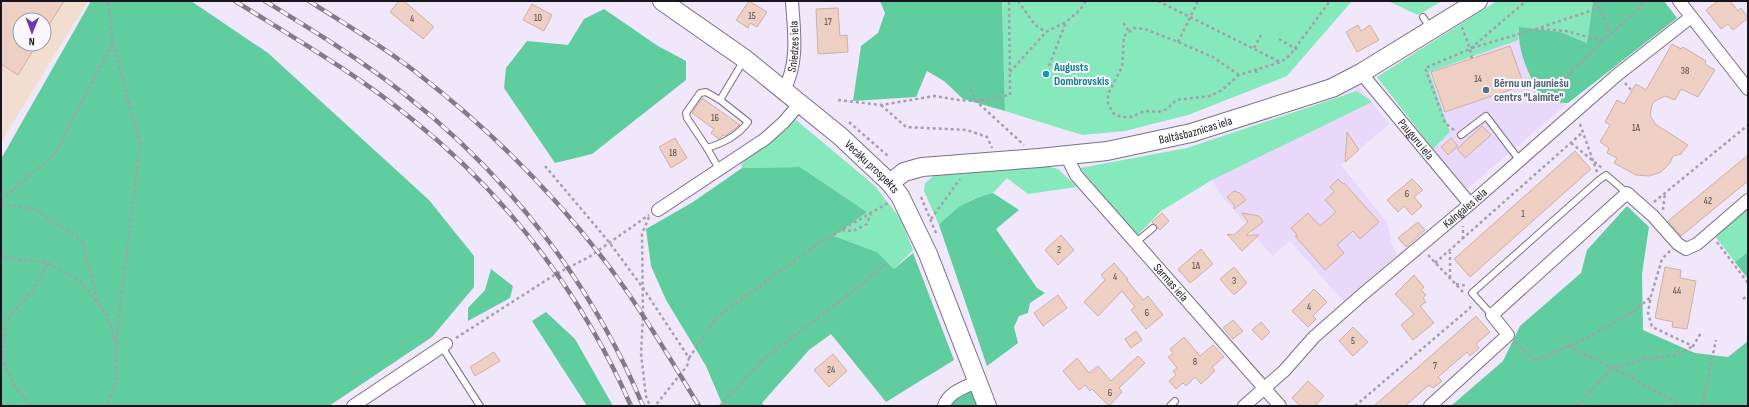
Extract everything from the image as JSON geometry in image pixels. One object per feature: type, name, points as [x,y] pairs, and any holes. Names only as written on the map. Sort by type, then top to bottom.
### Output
[{"type":"street","name":"Vecāķu prospekts","points":[[662,1],[745,59],[784,90],[840,136],[895,189],[928,254],[987,406]]},
{"type":"street","name":"Sniedzes iela","points":[[784,90],[791,77],[794,54],[792,1]]},
{"type":"street","name":"Baltāsbaznīcas iela","points":[[895,189],[904,172],[922,167],[1068,156],[1107,151],[1191,133],[1317,93],[1332,88],[1361,73],[1427,24],[1478,1]]},
{"type":"street","points":[[1679,1],[1748,89]]},
{"type":"street","name":"Kalngales iela","points":[[1244,406],[1284,371],[1314,337],[1520,162],[1617,76],[1692,16]]},
{"type":"street","name":"Pauguru iela","points":[[1361,73],[1470,204]]},
{"type":"street","points":[[654,212],[765,139],[784,122],[800,103]]},
{"type":"street","name":"Sarmas iela","points":[[1068,156],[1076,175],[1280,406]]},
{"type":"street","points":[[1430,406],[1508,336],[1492,315],[1627,193],[1646,209],[1678,244],[1686,249],[1697,244],[1748,200]]},
{"type":"street","points":[[353,406],[444,345]]},
{"type":"street","points":[[944,406],[950,396],[978,381]]},
{"type":"lane","points":[[720,100],[745,59]]},
{"type":"lane","points":[[707,148],[722,144],[741,131],[748,122],[720,100],[706,92],[700,93],[686,113],[687,118],[719,169]]},
{"type":"lane","points":[[1461,135],[1486,116],[1520,162]]},
{"type":"lane","points":[[1492,315],[1472,293],[1606,175],[1627,193]]},
{"type":"lane","points":[[1135,243],[1153,228]]},
{"type":"lane","points":[[444,345],[480,406]]},
{"type":"path","points":[[107,406],[116,379],[116,343],[140,143],[113,43],[108,1]]},
{"type":"path","points":[[838,100],[881,105],[935,96],[976,101],[1010,95],[1009,1]]},
{"type":"path","points":[[1018,1],[1035,25],[1046,32]]},
{"type":"path","points":[[1010,72],[1046,32],[1066,22],[1080,10],[1086,1]]},
{"type":"path","points":[[1159,1],[1281,62]]},
{"type":"path","points":[[1178,42],[1198,1]]},
{"type":"path","points":[[1239,75],[1213,58],[1178,42],[1145,29],[1134,28],[1124,36],[1122,67],[1108,94],[1108,103],[1113,113],[1122,117],[1131,117],[1145,111],[1158,112],[1167,109],[1176,100],[1210,96],[1222,90],[1239,75],[1281,62],[1290,55],[1330,1]]},
{"type":"path","points":[[1470,49],[1526,1]]},
{"type":"path","points":[[1596,1],[1611,34]]},
{"type":"path","points":[[1554,87],[1642,4],[1638,1]]},
{"type":"path","points":[[1461,135],[1445,123],[1425,68],[1470,49],[1599,8]]},
{"type":"path","points":[[1049,66],[1066,22]]},
{"type":"path","points":[[1123,23],[1129,31]]},
{"type":"path","points":[[1460,23],[1470,49],[1472,59]]},
{"type":"path","points":[[1539,28],[1566,31],[1604,41]]},
{"type":"path","points":[[1254,48],[1261,35]]},
{"type":"path","points":[[1279,39],[1298,50]]},
{"type":"path","points":[[1,200],[54,155],[113,43]]},
{"type":"path","points":[[1256,70],[1257,75]]},
{"type":"path","points":[[970,89],[976,101],[1039,158]]},
{"type":"path","points":[[881,105],[906,127],[968,130],[987,137],[997,161]]},
{"type":"path","points":[[1576,111],[1599,180]]},
{"type":"path","points":[[1646,209],[1748,125]]},
{"type":"path","points":[[1435,263],[1583,132]]},
{"type":"path","points":[[1571,143],[1604,170],[1606,175]]},
{"type":"path","points":[[545,166],[609,242],[643,288],[689,358]]},
{"type":"path","points":[[931,219],[963,175]]},
{"type":"path","points":[[655,406],[687,366],[689,358],[718,316],[819,243],[872,212],[895,189]]},
{"type":"path","points":[[1,204],[36,209],[82,242],[98,304]]},
{"type":"path","points":[[444,345],[556,274],[589,257],[654,212]]},
{"type":"path","points":[[650,406],[646,396],[641,354],[643,288],[642,234],[654,212]]},
{"type":"path","points":[[841,230],[853,231],[867,224],[872,212]]},
{"type":"path","points":[[1710,233],[1748,283]]},
{"type":"path","points":[[1678,244],[1662,259],[1648,313],[1652,327],[1693,346]]},
{"type":"path","points":[[1355,406],[1470,308],[1472,293],[1465,295],[1420,246]]},
{"type":"path","points":[[1450,251],[1450,278]]},
{"type":"path","points":[[1,255],[10,258],[48,263],[80,281],[106,313],[116,343]]},
{"type":"path","points":[[720,406],[762,360],[857,288],[888,262]]},
{"type":"path","points":[[31,406],[13,384],[2,358],[7,319],[33,290],[48,263]]},
{"type":"path","points":[[1743,299],[1748,295]]},
{"type":"path","points":[[1508,336],[1535,361],[1568,346],[1633,312],[1652,296]]},
{"type":"path","points":[[1577,406],[1612,368],[1645,359],[1678,355],[1693,346],[1701,334]]},
{"type":"path","points":[[1702,406],[1716,340]]},
{"type":"path","points":[[1568,346],[1682,406]]},
{"type":"shaded area","points":[[1,1],[88,1],[1,142]]},
{"type":"shaded area","name":"Bērnu un jauniešu centrs \"Laimīte\"","points":[[1497,1],[1664,1],[1677,18],[1568,103],[1467,189],[1433,149],[1377,77]]},
{"type":"shaded area","points":[[1359,86],[1389,124],[1341,165],[1388,224],[1391,242],[1397,255],[1344,302],[1290,241],[1272,256],[1218,191],[1199,150],[1326,105]]},
{"type":"green space","points":[[91,1],[191,1],[268,53],[429,200],[474,256],[474,287],[432,337],[329,406],[1,406],[1,159]]},
{"type":"green space","points":[[880,1],[1002,1],[1005,111],[963,99],[944,81],[927,71],[916,97],[853,101],[861,46],[878,33],[885,13]]},
{"type":"green space","points":[[1002,1],[1352,1],[1287,76],[1188,115],[1125,131],[1082,135],[1005,111]]},
{"type":"green space","points":[[1388,1],[1442,1],[1418,15]]},
{"type":"green space","points":[[1497,1],[1593,1],[1587,43],[1560,32],[1519,27],[1518,40],[1429,72],[1450,132],[1433,149],[1377,77]]},
{"type":"green space","points":[[1593,1],[1664,1],[1677,18],[1568,103],[1544,102],[1526,66],[1520,46],[1519,27],[1560,32],[1587,43]]},
{"type":"green space","points":[[604,9],[658,46],[686,61],[686,80],[592,154],[555,163],[504,88],[506,68],[527,41],[568,45],[584,19]]},
{"type":"green space","points":[[1357,91],[1372,102],[1212,180],[1161,211],[1136,237],[1080,168],[1187,148]]},
{"type":"green space","points":[[795,119],[875,186],[900,218],[913,250],[894,269],[877,252],[834,236],[867,212],[800,167],[742,168],[741,164]]},
{"type":"green space","points":[[1043,165],[1058,169],[1077,187],[1028,194],[1007,178],[993,193],[971,200],[952,212],[939,225],[924,191],[925,183],[935,175]]},
{"type":"green space","points":[[800,167],[867,212],[834,236],[877,252],[894,269],[913,253],[954,360],[886,402],[831,334],[809,350],[762,403],[764,406],[723,406],[706,366],[666,300],[651,266],[646,229],[693,202],[742,168]]},
{"type":"green space","points":[[993,193],[1019,210],[996,229],[1037,288],[1045,293],[1030,303],[1028,313],[1019,316],[1014,327],[1018,343],[987,366],[939,225],[963,204]]},
{"type":"green space","points":[[1627,206],[1649,227],[1642,274],[1643,330],[1695,353],[1728,357],[1748,341],[1748,406],[1451,406],[1503,361],[1520,326],[1581,273],[1587,250]]},
{"type":"green space","points":[[1748,208],[1748,252],[1735,262],[1715,236]]},
{"type":"green space","points":[[1748,252],[1748,279],[1735,262]]},
{"type":"green space","points":[[491,269],[513,286],[510,298],[468,321],[468,308],[485,290]]},
{"type":"green space","points":[[546,312],[575,339],[613,406],[587,406],[532,321]]},
{"type":"green space","points":[[971,390],[977,406],[950,406],[953,398]]},
{"type":"building","points":[[1,1],[64,1],[52,20],[52,12],[12,12],[12,52],[32,52],[18,75],[1,64]]},
{"type":"building","points":[[399,1],[404,1],[434,27],[423,39],[390,12]]},
{"type":"building","points":[[749,1],[767,12],[757,27],[750,23],[748,28],[736,20]]},
{"type":"building","points":[[1718,1],[1730,1],[1738,11],[1741,8],[1748,18],[1733,30],[1728,24],[1721,29],[1706,10]]},
{"type":"building","points":[[532,4],[552,15],[544,31],[523,20]]},
{"type":"building","points":[[838,8],[840,36],[847,35],[848,52],[818,54],[816,9]]},
{"type":"building","points":[[1358,25],[1361,31],[1370,25],[1379,40],[1357,52],[1346,32]]},
{"type":"building","points":[[1672,44],[1681,49],[1683,47],[1706,61],[1705,64],[1715,70],[1698,97],[1681,89],[1675,100],[1665,96],[1655,101],[1652,105],[1650,115],[1655,124],[1688,145],[1681,154],[1673,156],[1670,163],[1661,172],[1649,176],[1636,175],[1614,163],[1617,158],[1607,153],[1609,148],[1600,142],[1610,125],[1605,122],[1617,100],[1624,104],[1636,84],[1646,90]]},
{"type":"building","points":[[1510,46],[1524,85],[1445,112],[1431,72]]},
{"type":"building","points":[[702,98],[740,125],[719,139],[711,133],[714,129],[692,113]]},
{"type":"building","points":[[1482,126],[1491,135],[1465,158],[1457,149]]},
{"type":"building","points":[[1347,132],[1359,150],[1345,162]]},
{"type":"building","points":[[675,138],[687,158],[671,168],[659,147]]},
{"type":"building","points":[[1451,138],[1458,146],[1448,155],[1441,147]]},
{"type":"building","points":[[1575,151],[1591,169],[1470,277],[1454,259]]},
{"type":"building","points":[[1748,155],[1748,181],[1681,236],[1668,221]]},
{"type":"building","points":[[1338,179],[1343,184],[1344,183],[1379,222],[1360,239],[1353,231],[1337,245],[1344,253],[1325,270],[1295,236],[1298,236],[1291,228],[1308,213],[1320,226],[1336,212],[1325,200],[1334,192],[1330,187]]},
{"type":"building","points":[[1412,179],[1423,190],[1414,197],[1422,206],[1412,215],[1404,206],[1398,212],[1387,200]]},
{"type":"building","points":[[1234,191],[1240,193],[1246,200],[1234,209],[1234,205],[1227,197]]},
{"type":"building","points":[[1162,213],[1169,221],[1160,230],[1152,222]]},
{"type":"building","points":[[1242,213],[1259,216],[1263,222],[1246,235],[1259,235],[1242,251],[1227,234],[1234,235],[1248,222]]},
{"type":"building","points":[[1418,222],[1425,230],[1406,247],[1398,238]]},
{"type":"building","points":[[1061,235],[1074,250],[1058,265],[1045,250]]},
{"type":"building","points":[[1201,249],[1213,264],[1190,283],[1178,269]]},
{"type":"building","points":[[1114,263],[1143,300],[1148,296],[1163,315],[1146,329],[1131,310],[1135,307],[1122,291],[1098,316],[1084,302],[1105,280],[1101,275]]},
{"type":"building","points":[[1234,267],[1247,283],[1234,295],[1220,279]]},
{"type":"building","points":[[1665,267],[1681,270],[1680,278],[1696,281],[1687,329],[1672,327],[1673,322],[1655,318]]},
{"type":"building","points":[[1414,275],[1424,287],[1421,290],[1426,295],[1423,298],[1426,302],[1420,306],[1434,323],[1413,340],[1401,325],[1414,314],[1395,294]]},
{"type":"building","points":[[1314,289],[1327,302],[1313,316],[1316,319],[1308,327],[1292,311]]},
{"type":"building","points":[[1058,295],[1067,308],[1043,326],[1034,313]]},
{"type":"building","points":[[1476,316],[1490,332],[1476,344],[1479,348],[1470,356],[1467,352],[1438,377],[1442,381],[1433,388],[1429,385],[1405,406],[1374,406]]},
{"type":"building","points":[[1233,320],[1243,331],[1233,339],[1223,328]]},
{"type":"building","points":[[1261,322],[1270,332],[1262,340],[1252,330]]},
{"type":"building","points":[[1353,327],[1368,342],[1353,356],[1339,341]]},
{"type":"building","points":[[1136,331],[1142,340],[1131,348],[1125,339]]},
{"type":"building","points":[[1184,337],[1200,356],[1213,345],[1224,357],[1212,367],[1215,371],[1201,384],[1195,377],[1186,386],[1183,383],[1176,389],[1169,381],[1176,375],[1173,371],[1177,368],[1168,357],[1173,353],[1170,349]]},
{"type":"building","points":[[494,352],[500,361],[475,376],[470,367]]},
{"type":"building","points":[[833,354],[847,371],[829,387],[814,370]]},
{"type":"building","points":[[1138,356],[1145,363],[1119,388],[1122,392],[1109,406],[1092,389],[1090,391],[1085,385],[1079,390],[1063,371],[1077,358],[1089,373],[1098,366],[1111,381]]},
{"type":"building","points":[[1308,381],[1324,396],[1315,406],[1300,406],[1292,398]]},
{"type":"railway","points":[[235,1],[371,88],[413,120],[447,149],[480,181],[511,214],[566,287],[590,325],[612,365],[631,406]]},
{"type":"railway","points":[[265,1],[387,80],[441,125],[478,159],[512,196],[543,234],[572,275],[599,317],[643,406]]},
{"type":"railway","points":[[309,1],[377,44],[417,73],[472,118],[524,167],[572,220],[616,276],[699,406]]},
{"type":"place","name":"Augusts Dombrovskis","points":[[1046,74]]},
{"type":"place","name":"Bērnu un jauniešu centrs \"Laimīte\"","points":[[1486,90]]}]
